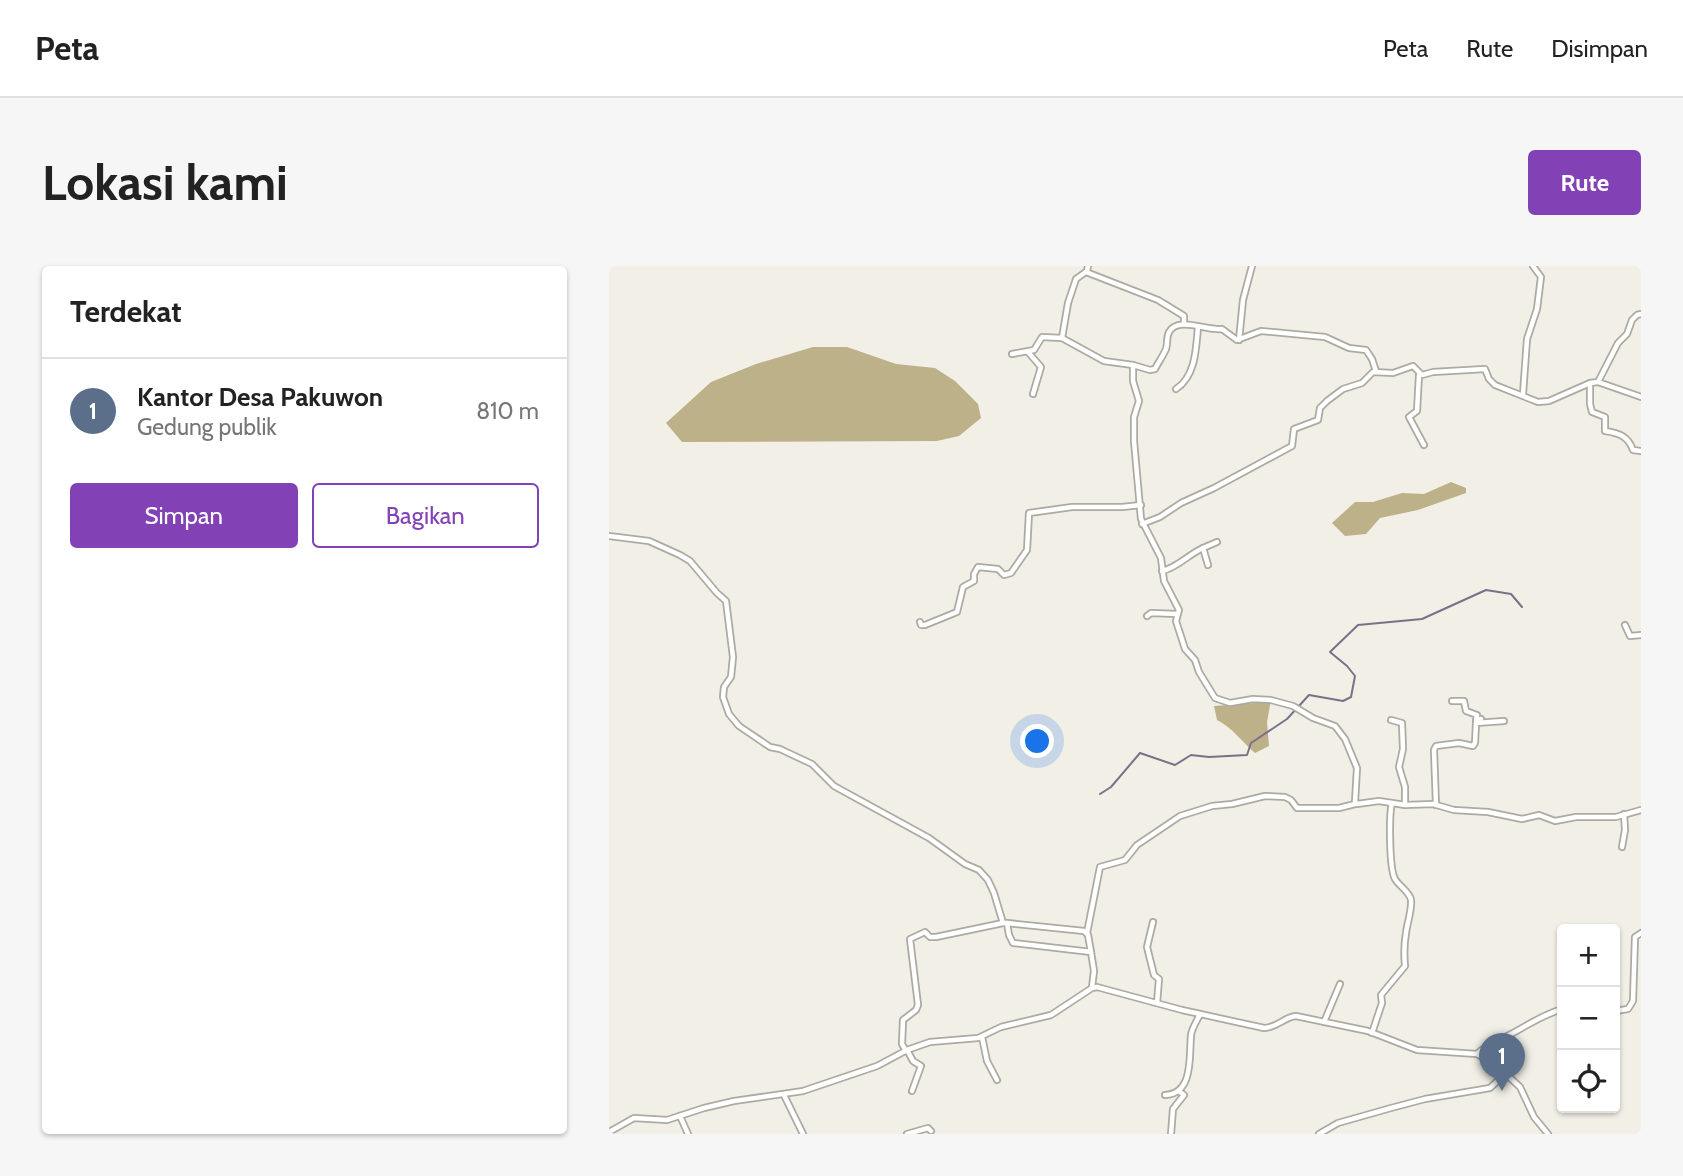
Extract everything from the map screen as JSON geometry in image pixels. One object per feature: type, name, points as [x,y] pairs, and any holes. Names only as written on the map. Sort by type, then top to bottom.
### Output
[{"type":"street","points":[[1239,340],[1245,292],[1252,266]]},
{"type":"street","points":[[1523,395],[1527,339],[1537,309],[1541,277],[1533,266]]},
{"type":"street","points":[[1062,338],[1068,303],[1076,279],[1087,269],[1164,303],[1185,316],[1184,324]]},
{"type":"street","points":[[1598,382],[1618,343],[1627,334],[1632,320],[1641,314]]},
{"type":"street","points":[[1012,354],[1034,350],[1042,337],[1062,338],[1104,361],[1150,370],[1155,369],[1166,347],[1168,333],[1176,325],[1184,324],[1213,330],[1222,329],[1239,340],[1261,331],[1329,338],[1349,348],[1366,350],[1376,371]]},
{"type":"street","points":[[1176,389],[1183,385],[1195,359],[1198,327]]},
{"type":"street","points":[[1028,352],[1041,367],[1033,394]]},
{"type":"street","points":[[1133,365],[1133,382],[1139,401],[1134,441],[1142,524],[1161,558],[1164,581],[1179,610],[1177,624],[1185,649],[1195,660],[1215,698],[1230,703],[1253,699],[1271,700],[1293,706],[1337,729],[1345,739],[1357,768],[1355,804]]},
{"type":"street","points":[[1142,524],[1292,446],[1294,429],[1318,420],[1320,408],[1327,401],[1343,389],[1362,383],[1376,371],[1393,373],[1413,366],[1419,375],[1417,410],[1409,417],[1424,445]]},
{"type":"street","points":[[1419,375],[1485,369],[1495,385],[1538,402],[1549,401],[1598,382],[1641,397]]},
{"type":"street","points":[[1590,383],[1591,411],[1605,417],[1605,431],[1619,433],[1628,440],[1633,450],[1641,451]]},
{"type":"street","points":[[920,622],[925,625],[957,612],[963,587],[974,581],[978,567],[998,569],[1005,575],[1011,573],[1027,551],[1029,513],[1072,507],[1122,508],[1140,505]]},
{"type":"street","points":[[609,536],[649,541],[680,555],[690,561],[726,601],[733,656],[731,677],[724,687],[723,697],[729,714],[739,726],[770,747],[812,764],[834,786],[863,799],[881,813],[929,838],[965,864],[979,870],[988,880],[1011,941],[1015,944],[1091,952]]},
{"type":"street","points":[[1162,571],[1172,568],[1188,555],[1217,541]]},
{"type":"street","points":[[1203,548],[1208,565]]},
{"type":"street","points":[[1147,616],[1151,613],[1177,614]]},
{"type":"street","points":[[1625,625],[1630,636],[1641,635]]},
{"type":"street","points":[[1436,805],[1436,746],[1459,743],[1473,746],[1476,723],[1504,721],[1476,720],[1477,715],[1466,711],[1464,701],[1452,701]]},
{"type":"street","points":[[1391,720],[1402,723],[1403,749],[1399,767],[1405,787],[1405,805]]},
{"type":"street","points":[[1092,988],[1094,971],[1087,933],[1100,867],[1125,860],[1139,843],[1180,816],[1212,806],[1262,796],[1285,797],[1297,808],[1327,809],[1355,804],[1392,803],[1436,805],[1522,819],[1529,819],[1537,814],[1555,821],[1576,817],[1611,818],[1641,810]]},
{"type":"street","points":[[1372,1033],[1382,1003],[1381,995],[1405,967],[1404,944],[1411,902],[1409,894],[1392,872],[1392,826],[1389,818],[1392,803]]},
{"type":"street","points":[[1622,847],[1624,814]]},
{"type":"street","points":[[1153,922],[1147,947],[1154,975],[1159,979],[1157,1003]]},
{"type":"street","points":[[912,1091],[921,1066],[913,1061],[902,1044],[903,1020],[916,1010],[918,1005],[910,939],[922,932],[936,937],[1005,923],[1087,933]]},
{"type":"street","points":[[1620,1010],[1628,1009],[1633,1001],[1635,941],[1636,935],[1641,933]]},
{"type":"street","points":[[1324,1022],[1340,984]]},
{"type":"street","points":[[609,1132],[634,1118],[667,1120],[734,1101],[803,1091],[865,1070],[930,1042],[982,1037],[1001,1027],[1051,1015],[1092,988],[1102,988],[1264,1028],[1273,1027],[1290,1016],[1372,1033],[1417,1050],[1477,1054],[1495,1064],[1523,1091],[1534,1116],[1548,1134]]},
{"type":"street","points":[[1477,1054],[1488,1044],[1557,1011]]},
{"type":"street","points":[[1165,1095],[1179,1091],[1188,1076],[1191,1034],[1200,1014]]},
{"type":"street","points":[[982,1037],[987,1061],[997,1080]]},
{"type":"street","points":[[1319,1134],[1338,1123],[1391,1108],[1490,1088],[1505,1074]]},
{"type":"street","points":[[1171,1134],[1173,1109],[1184,1095],[1179,1091]]},
{"type":"street","points":[[784,1095],[803,1134]]},
{"type":"street","points":[[680,1116],[688,1134]]},
{"type":"street","points":[[907,1134],[928,1128],[933,1131],[921,1134]]},
{"type":"shaded area","points":[[813,347],[847,347],[896,364],[935,368],[955,381],[978,404],[981,418],[959,436],[937,441],[682,442],[666,423],[711,382],[756,364]]},
{"type":"shaded area","points":[[1451,482],[1466,488],[1466,493],[1418,510],[1380,518],[1366,534],[1345,536],[1332,523],[1355,502],[1373,502],[1402,493],[1424,494]]},
{"type":"shaded area","points":[[1271,700],[1267,722],[1269,746],[1255,753],[1233,731],[1217,720],[1214,706]]},
{"type":"waterway","points":[[1100,794],[1111,787],[1140,753],[1175,765],[1191,755],[1247,755],[1251,743],[1287,719],[1309,695],[1343,701],[1351,697],[1355,676],[1330,652],[1358,625],[1422,619],[1486,590],[1511,594],[1522,607]]},
{"type":"place","name":"Kantor Desa Pakuwon","points":[[1502,1091]]}]
